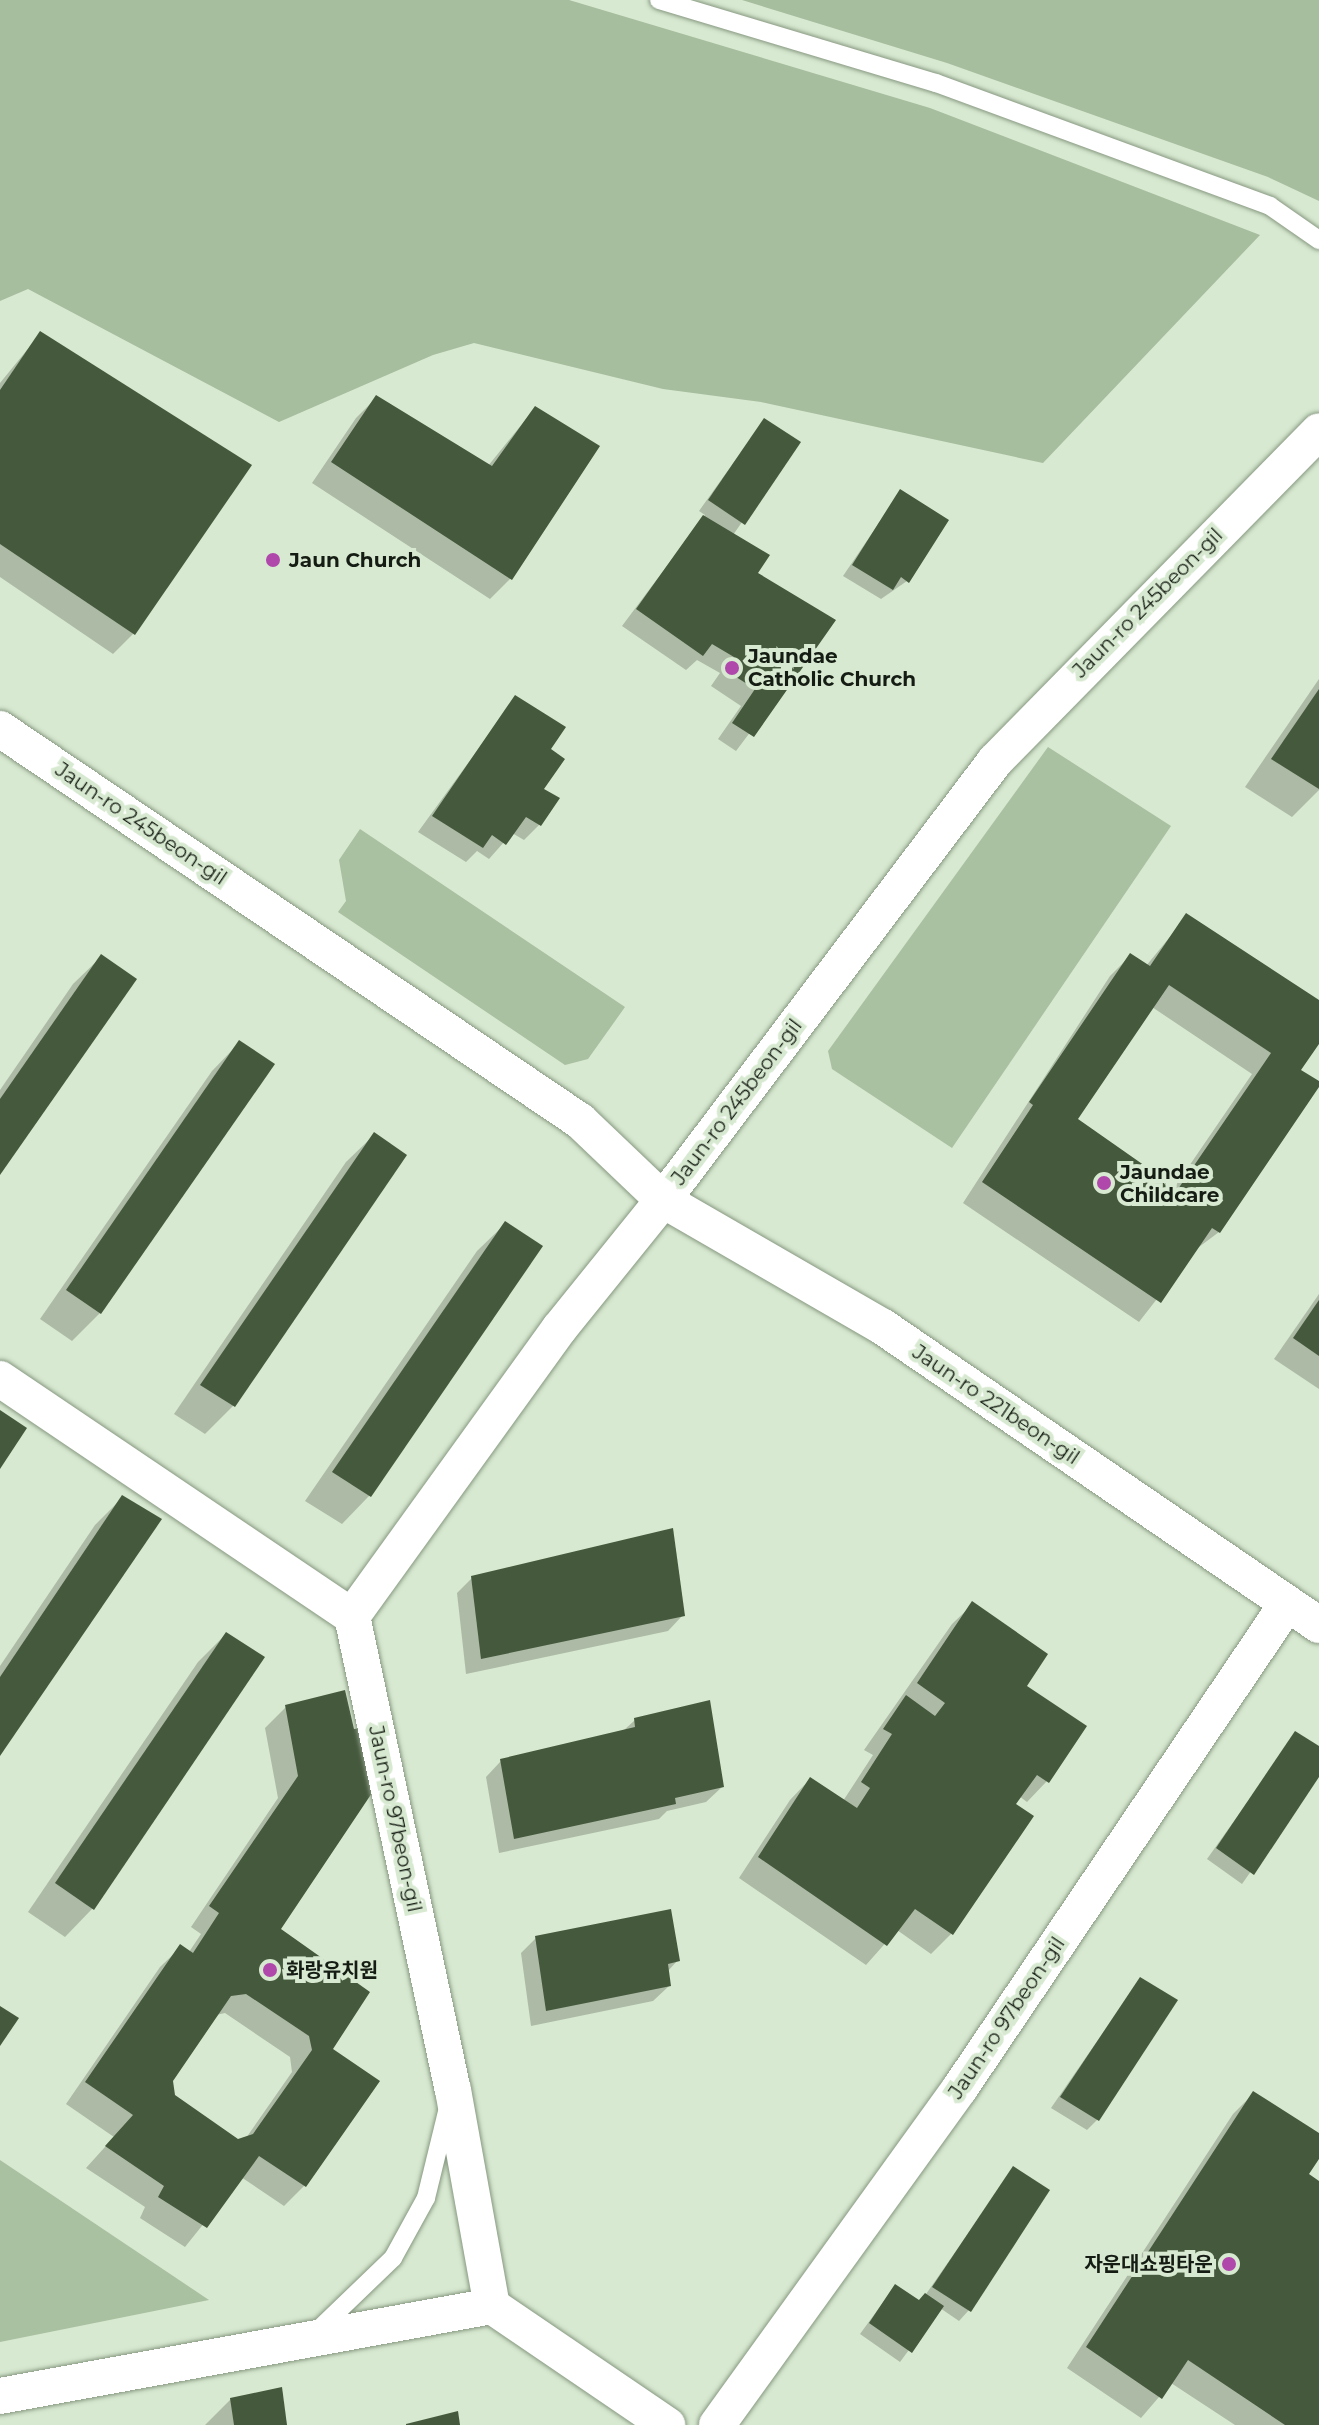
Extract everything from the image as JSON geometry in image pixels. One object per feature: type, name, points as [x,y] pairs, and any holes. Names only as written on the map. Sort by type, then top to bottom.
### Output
[{"type":"street","name":"Jaun-ro 245beon-gil","points":[[0,729],[580,1121],[663,1200],[995,761],[1319,431]]},
{"type":"street","name":"Jaun-ro 221beon-gil","points":[[663,1200],[883,1327],[1319,1625]]},
{"type":"street","points":[[0,1379],[352,1616],[559,1329],[663,1200]]},
{"type":"street","name":"Jaun-ro 97beon-gil","points":[[717,2425],[960,2088],[1287,1604]]},
{"type":"street","name":"Jaun-ro 97beon-gil","points":[[352,1616],[453,2090],[492,2306]]},
{"type":"street","points":[[0,2396],[492,2306],[667,2425]]},
{"type":"lane","points":[[659,0],[936,83],[1270,206],[1319,240]]},
{"type":"lane","points":[[309,2339],[393,2258],[426,2198],[453,2090]]},
{"type":"green space","points":[[0,0],[569,0],[930,108],[1260,235],[1043,463],[761,402],[663,389],[474,343],[433,355],[279,422],[28,289],[0,301]]},
{"type":"green space","points":[[742,0],[1319,0],[1319,201],[1268,177],[947,63]]},
{"type":"green space","points":[[1048,747],[1171,826],[952,1148],[832,1069],[828,1051]]},
{"type":"green space","points":[[360,829],[625,1007],[588,1059],[565,1065],[338,912],[346,901],[339,860]]},
{"type":"green space","points":[[0,2160],[209,2300],[0,2342]]},
{"type":"building","points":[[40,331],[252,465],[135,635],[0,544],[0,390]]},
{"type":"building","points":[[376,395],[492,466],[535,406],[600,446],[512,580],[331,462]]},
{"type":"building","points":[[764,418],[801,442],[745,525],[708,500]]},
{"type":"building","points":[[900,489],[949,520],[909,583],[901,577],[893,590],[852,565]]},
{"type":"building","points":[[703,515],[770,555],[758,573],[836,620],[754,737],[732,723],[755,689],[725,670],[734,657],[712,644],[703,656],[636,609]]},
{"type":"building","points":[[1319,689],[1319,789],[1271,759]]},
{"type":"building","points":[[515,695],[566,727],[551,749],[565,759],[544,789],[560,798],[541,826],[526,817],[506,845],[492,835],[483,848],[432,816]]},
{"type":"building","points":[[1186,913],[1319,1000],[1319,1044],[1301,1070],[1319,1081],[1319,1087],[1220,1233],[1212,1228],[1161,1303],[982,1182],[1033,1105],[1029,1102],[1130,953],[1150,966]],"holes":[[[1169,985],[1271,1053],[1178,1189],[1078,1119]]]},
{"type":"building","points":[[101,954],[137,979],[0,1175],[0,1099]]},
{"type":"building","points":[[239,1040],[275,1064],[101,1314],[66,1290]]},
{"type":"building","points":[[374,1132],[407,1155],[235,1407],[200,1385]]},
{"type":"building","points":[[505,1221],[543,1246],[371,1497],[332,1472]]},
{"type":"building","points":[[1319,1300],[1319,1356],[1293,1338]]},
{"type":"building","points":[[0,1410],[27,1428],[0,1469]]},
{"type":"building","points":[[122,1495],[162,1519],[0,1756],[0,1677]]},
{"type":"building","points":[[673,1528],[685,1616],[481,1659],[471,1576]]},
{"type":"building","points":[[972,1601],[1048,1654],[1027,1686],[1087,1726],[1049,1783],[1037,1775],[1016,1804],[1034,1816],[953,1935],[915,1909],[887,1946],[758,1857],[810,1777],[857,1808],[870,1788],[861,1782],[892,1734],[883,1729],[906,1695],[935,1716],[945,1703],[917,1683]]},
{"type":"building","points":[[226,1632],[265,1657],[94,1910],[55,1883]]},
{"type":"building","points":[[345,1690],[354,1729],[362,1728],[378,1784],[281,1929],[370,1992],[333,2049],[380,2081],[306,2187],[259,2156],[207,2228],[158,2197],[164,2186],[105,2146],[133,2115],[85,2082],[180,1944],[193,1953],[219,1913],[209,1906],[298,1776],[285,1705]],"holes":[[[246,1994],[309,2036],[312,2050],[253,2134],[238,2139],[175,2095],[173,2081],[231,1996]]]},
{"type":"building","points":[[710,1700],[724,1787],[675,1798],[676,1804],[514,1839],[500,1759],[635,1727],[634,1718]]},
{"type":"building","points":[[1295,1731],[1319,1746],[1319,1777],[1254,1875],[1216,1848]]},
{"type":"building","points":[[671,1909],[680,1961],[668,1964],[671,1986],[546,2011],[535,1936]]},
{"type":"building","points":[[1140,1977],[1178,2000],[1099,2121],[1060,2097]]},
{"type":"building","points":[[0,2006],[19,2018],[0,2046]]},
{"type":"building","name":"자운대쇼핑타운","points":[[1253,2091],[1319,2133],[1319,2159],[1309,2174],[1319,2181],[1319,2425],[1285,2425],[1188,2360],[1162,2399],[1086,2347]]},
{"type":"building","points":[[1013,2166],[1050,2190],[971,2312],[932,2287]]},
{"type":"building","points":[[895,2284],[919,2300],[925,2293],[944,2306],[912,2353],[869,2323]]},
{"type":"building","points":[[282,2387],[287,2425],[234,2425],[230,2398]]},
{"type":"building","points":[[458,2411],[460,2425],[406,2425],[406,2424]]},
{"type":"place","name":"Jaun Church","points":[[273,560]]},
{"type":"place","name":"Jaundae Catholic Church","points":[[732,668]]},
{"type":"place","name":"Jaundae Childcare","points":[[1104,1183]]},
{"type":"place","name":"화랑유치원","points":[[270,1970]]},
{"type":"place","name":"자운대쇼핑타운","points":[[1229,2264]]}]
